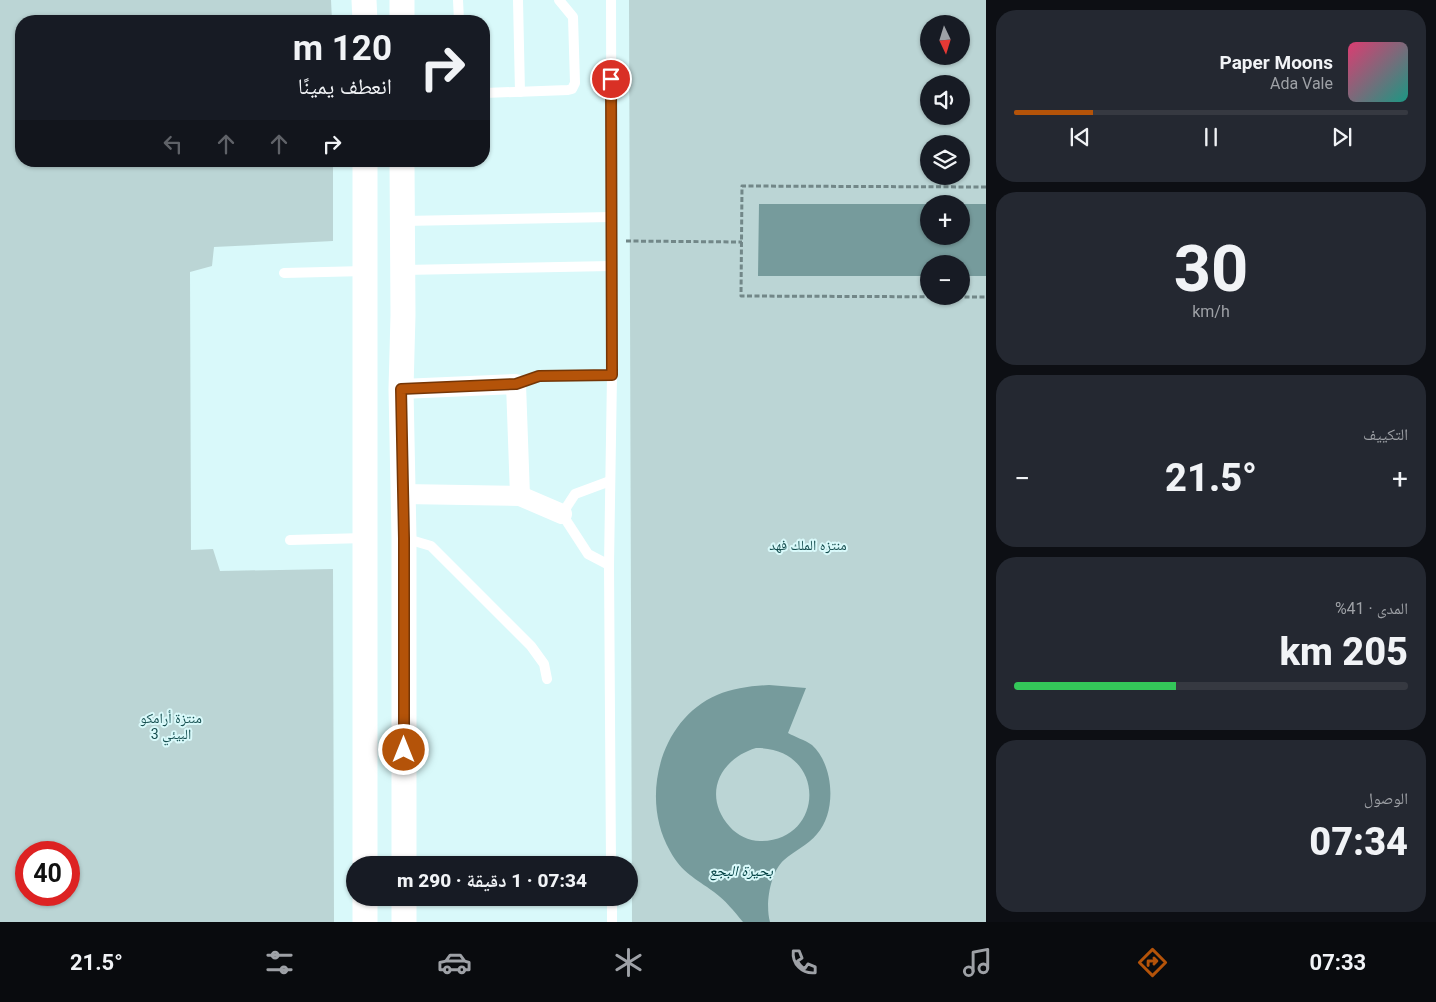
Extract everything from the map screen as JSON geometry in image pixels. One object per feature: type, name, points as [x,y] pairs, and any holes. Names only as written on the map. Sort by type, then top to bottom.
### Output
[{"type":"street","points":[[364,0],[365,15]]},
{"type":"street","points":[[402,0],[402,15]]},
{"type":"street","points":[[365,167],[365,856]]},
{"type":"street","points":[[402,167],[403,315],[401,389],[404,538],[404,856]]},
{"type":"street","points":[[366,315],[403,315]]},
{"type":"street","points":[[401,389],[516,384],[520,496]]},
{"type":"street","points":[[403,494],[520,496],[562,514]]},
{"type":"street","points":[[366,538],[404,538]]},
{"type":"street","points":[[365,906],[365,922]]},
{"type":"street","points":[[404,906],[404,922]]},
{"type":"lane","points":[[458,0],[459,15]]},
{"type":"lane","points":[[518,0],[520,92]]},
{"type":"lane","points":[[490,93],[572,89],[575,83],[573,17],[560,0]]},
{"type":"lane","points":[[611,0],[610,266],[612,375],[608,565],[611,856]]},
{"type":"lane","points":[[403,221],[611,217]]},
{"type":"lane","points":[[403,270],[610,266]]},
{"type":"lane","points":[[284,273],[366,271]]},
{"type":"lane","points":[[516,384],[539,376],[612,375]]},
{"type":"lane","points":[[608,565],[588,554],[562,514],[575,494],[610,481]]},
{"type":"lane","points":[[290,540],[366,538]]},
{"type":"lane","points":[[404,538],[431,546],[531,646],[544,664],[547,678]]},
{"type":"lane","points":[[612,906],[612,922]]},
{"type":"path","points":[[986,187],[742,186],[741,296],[986,297]]},
{"type":"path","points":[[611,241],[742,242]]},
{"type":"green space","name":"منتزة أرامكو البيئي 3","points":[[0,0],[331,0],[332,15],[15,15],[15,167],[333,167],[333,241],[214,247],[212,266],[190,272],[191,550],[213,549],[220,571],[333,569],[334,922],[0,922]]},
{"type":"green space","name":"منتزه الملك فهد","points":[[629,0],[986,0],[986,922],[632,922],[632,906],[638,906],[638,856],[632,856]]},
{"type":"water","points":[[759,204],[920,204],[920,245],[970,245],[970,204],[986,204],[986,276],[970,276],[970,255],[920,255],[920,276],[758,276]]},
{"type":"water","name":"بحيرة البجع","points":[[769,685],[806,688],[788,733],[812,745],[819,754],[829,776],[830,801],[828,814],[817,834],[784,860],[775,872],[770,889],[768,907],[770,922],[743,922],[722,899],[689,874],[675,859],[661,830],[657,808],[656,785],[661,763],[669,742],[681,723],[697,707],[717,695],[729,691]],"holes":[[[756,748],[779,752],[796,762],[806,777],[809,794],[806,811],[797,826],[782,837],[760,841],[748,839],[733,830],[722,815],[717,803],[716,791],[719,780],[724,770],[743,753]]]},
{"type":"route","points":[[404,750],[404,538],[401,389],[516,384],[539,376],[612,375],[610,266],[611,79]]}]
